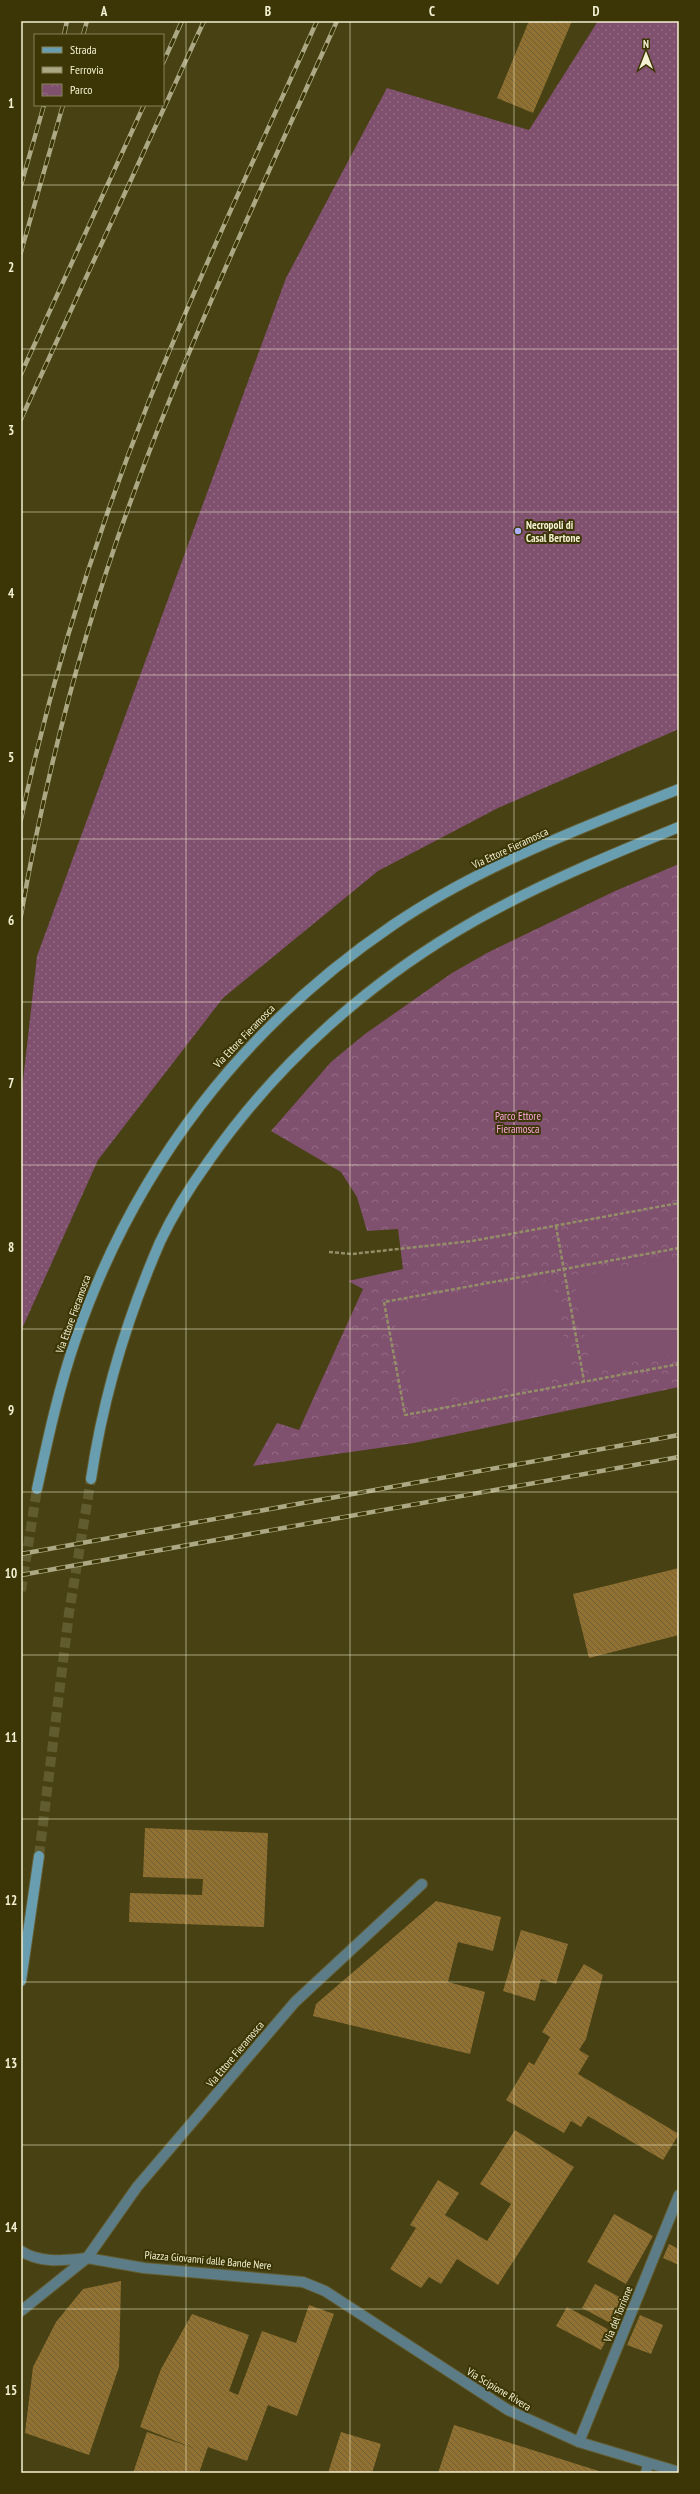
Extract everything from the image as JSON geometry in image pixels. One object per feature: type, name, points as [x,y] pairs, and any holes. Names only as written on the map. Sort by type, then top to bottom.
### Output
[{"type":"street","name":"Via Ettore Fieramosca","points":[[36,1489],[68,1364],[108,1260],[134,1205],[178,1134],[215,1085],[292,1004],[353,954],[394,924],[493,868],[679,789]]},
{"type":"street","points":[[91,1479],[113,1372],[161,1241],[199,1174],[224,1139],[284,1069],[333,1021],[379,984],[468,925],[532,891],[679,827]]},
{"type":"street","points":[[21,1981],[39,1856]]},
{"type":"street","name":"Via Ettore Fieramosca","points":[[21,2311],[87,2258],[137,2187],[295,2002],[422,1884]]},
{"type":"street","name":"Via del Torrione","points":[[579,2442],[679,2195]]},
{"type":"street","points":[[21,2251],[35,2258],[48,2260],[87,2258]]},
{"type":"street","name":"Piazza Giovanni dalle Bande Nere","points":[[87,2258],[144,2268],[280,2278],[303,2282],[325,2291]]},
{"type":"street","name":"Via Scipione Rivera","points":[[325,2291],[501,2406],[579,2442],[647,2468],[679,2472]]},
{"type":"path","points":[[329,1252],[352,1254],[472,1241],[679,1203]]},
{"type":"path","points":[[556,1226],[584,1380]]},
{"type":"path","points":[[679,1248],[384,1302],[406,1415],[584,1380],[679,1364]]},
{"type":"green space","points":[[598,21],[679,21],[679,729],[498,808],[378,871],[223,998],[98,1160],[21,1331],[21,1099],[37,956],[286,278],[387,88],[529,130]]},
{"type":"green space","name":"Parco Ettore Fieramosca","points":[[679,864],[679,1387],[414,1443],[253,1466],[277,1423],[299,1430],[363,1289],[348,1281],[403,1269],[398,1229],[367,1231],[357,1197],[341,1172],[271,1131],[331,1062],[365,1034],[452,973],[487,953],[615,891]]},
{"type":"green space","points":[[679,1257],[679,1353],[591,1371],[574,1276]]},
{"type":"green space","points":[[552,1280],[572,1375],[413,1405],[391,1306]]},
{"type":"building","points":[[529,21],[572,21],[533,113],[497,98]]},
{"type":"building","points":[[679,1568],[679,1635],[589,1658],[573,1594]]},
{"type":"building","points":[[145,1828],[268,1833],[264,1927],[129,1922],[130,1893],[202,1895],[203,1879],[143,1877]]},
{"type":"building","points":[[436,1901],[501,1917],[493,1951],[458,1942],[448,1982],[485,1992],[470,2054],[313,2016],[316,2004]]},
{"type":"building","points":[[521,1930],[568,1944],[556,1984],[541,1979],[535,2001],[503,1991]]},
{"type":"building","points":[[584,1964],[603,1975],[586,2039],[579,2050],[589,2056],[578,2074],[679,2134],[663,2160],[588,2116],[581,2127],[571,2121],[564,2133],[506,2100],[529,2062],[534,2065],[550,2037],[542,2032]]},
{"type":"building","points":[[515,2130],[574,2167],[498,2285],[457,2259],[441,2284],[429,2277],[421,2288],[390,2269],[416,2228],[410,2225],[438,2180],[459,2193],[445,2215],[487,2241],[511,2204],[480,2184]]},
{"type":"building","points":[[614,2214],[653,2236],[626,2284],[587,2262]]},
{"type":"building","points":[[669,2244],[679,2249],[679,2265],[663,2258]]},
{"type":"building","points":[[121,2281],[119,2367],[89,2455],[25,2433],[33,2367],[56,2322],[83,2289]]},
{"type":"building","points":[[595,2284],[627,2301],[614,2325],[582,2308]]},
{"type":"building","points":[[309,2305],[334,2314],[297,2416],[268,2405],[247,2461],[208,2447],[199,2473],[133,2473],[147,2432],[196,2449],[140,2427],[161,2369],[192,2314],[249,2335],[229,2391],[238,2395],[262,2331],[296,2343]]},
{"type":"building","points":[[567,2307],[611,2331],[601,2350],[556,2326]]},
{"type":"building","points":[[640,2315],[663,2325],[651,2354],[627,2345]]},
{"type":"building","points":[[454,2425],[605,2473],[438,2473]]},
{"type":"building","points":[[341,2432],[381,2444],[372,2473],[328,2473]]},
{"type":"tunnel","points":[[39,1856],[69,1613],[91,1479]]},
{"type":"tunnel","points":[[21,1591],[37,1489]]},
{"type":"railway","points":[[64,34],[67,21]]},
{"type":"railway","points":[[83,34],[87,21]]},
{"type":"railway","points":[[164,61],[182,21]]},
{"type":"railway","points":[[21,419],[204,21]]},
{"type":"railway","points":[[21,819],[46,713],[76,608],[129,452],[189,305],[317,21]]},
{"type":"railway","points":[[21,915],[54,756],[82,650],[133,495],[205,316],[337,21]]},
{"type":"railway","points":[[21,185],[44,106]]},
{"type":"railway","points":[[21,252],[63,106]]},
{"type":"railway","points":[[21,374],[144,106]]},
{"type":"railway","points":[[21,1554],[679,1435]]},
{"type":"railway","points":[[21,1575],[679,1457]]},
{"type":"place","name":"Necropoli di Casal Bertone","points":[[518,531]]}]
